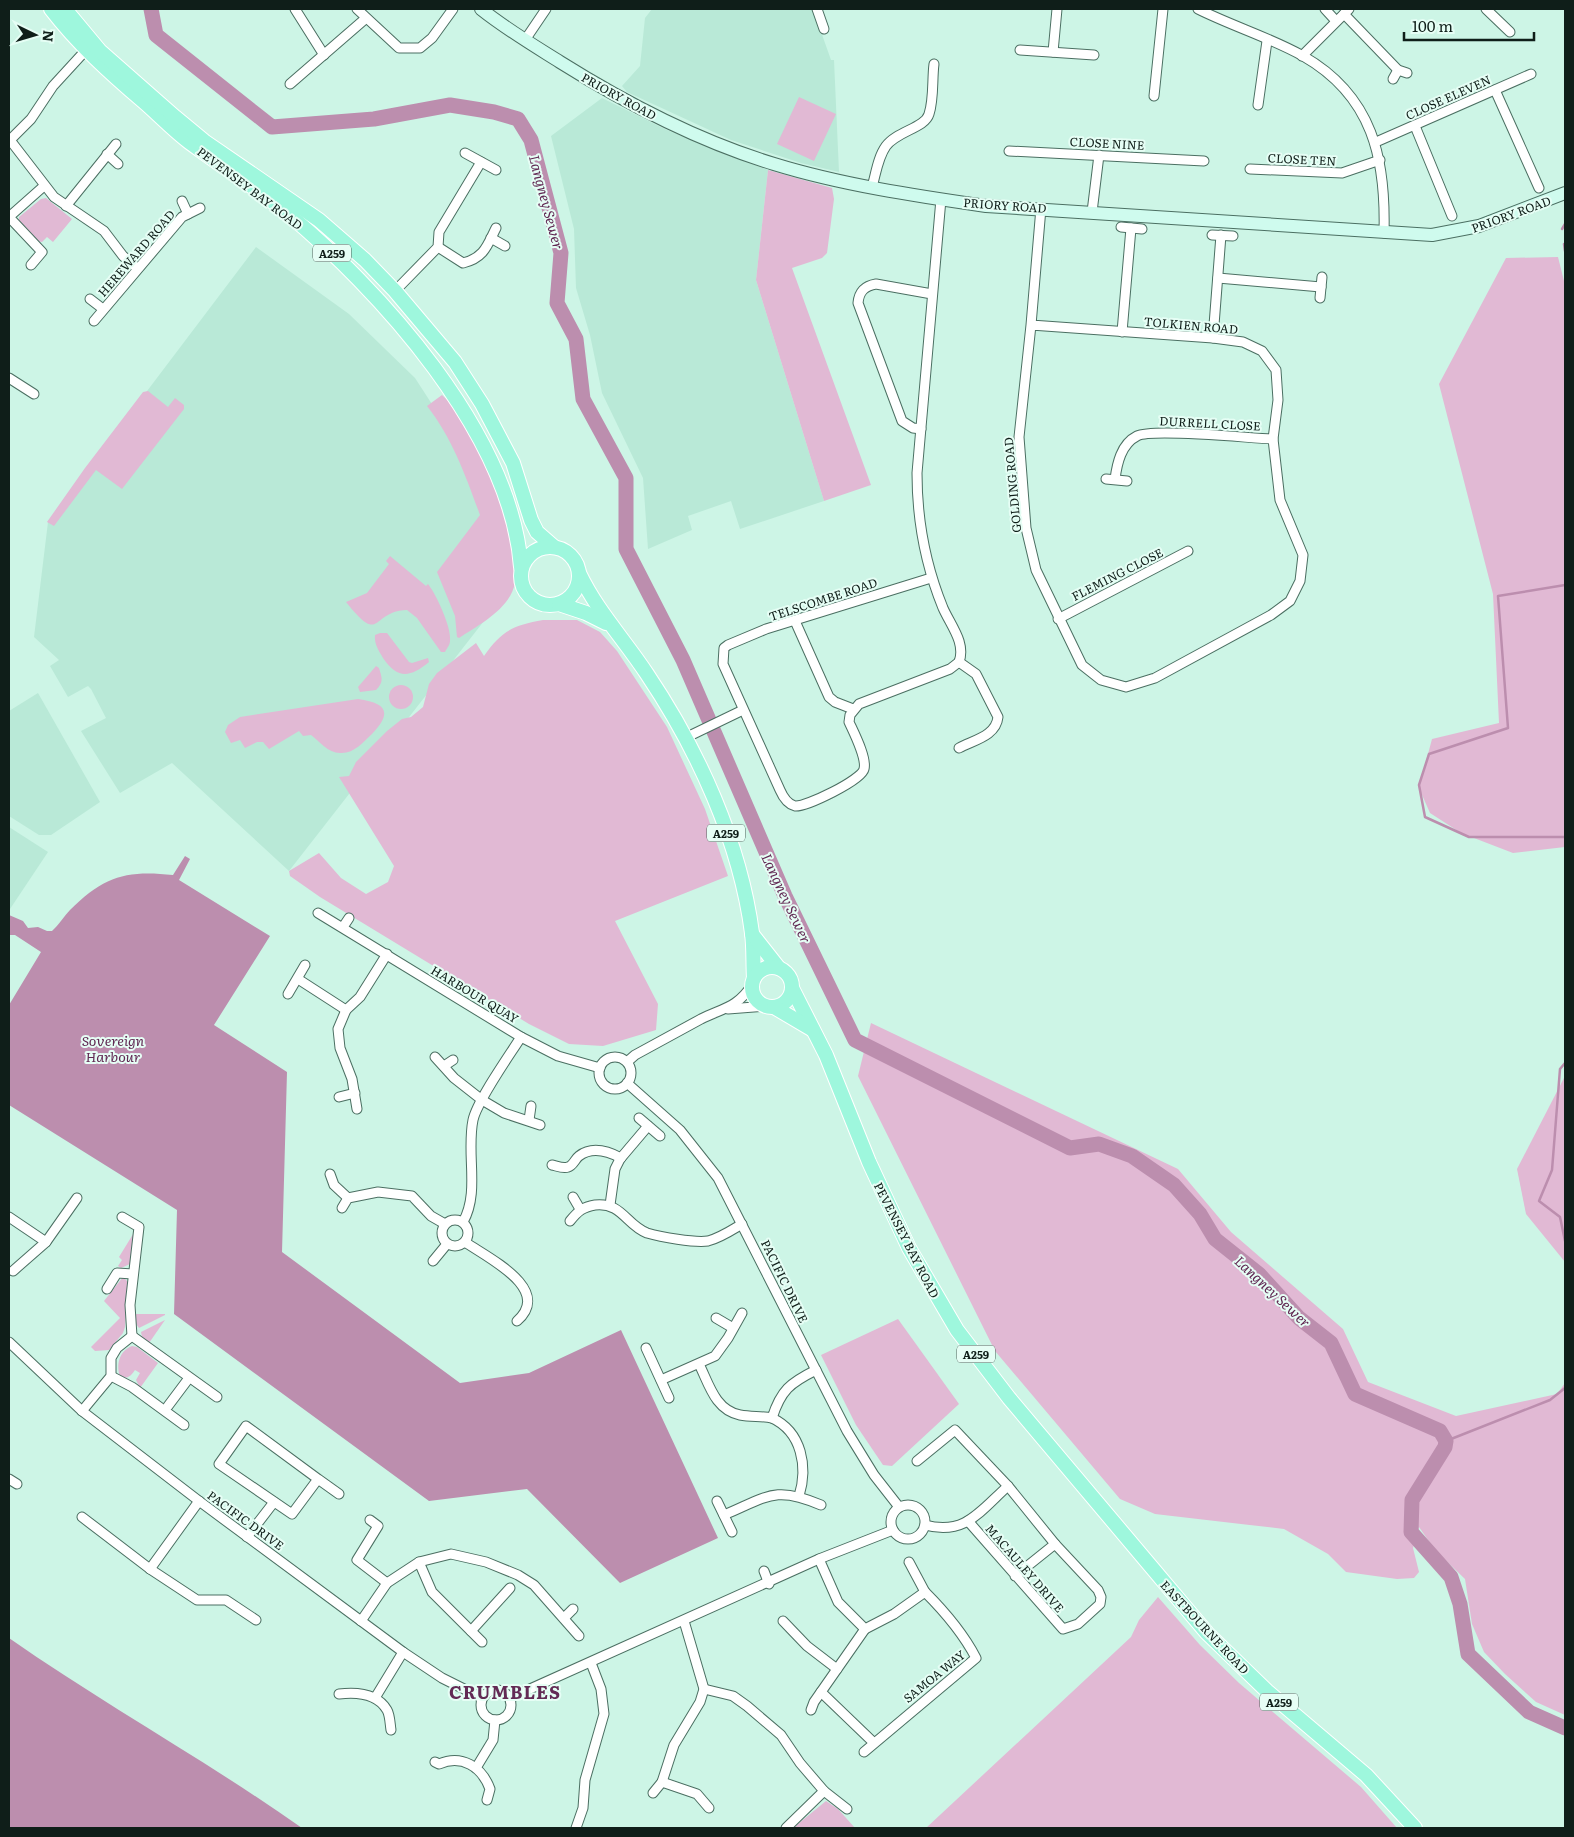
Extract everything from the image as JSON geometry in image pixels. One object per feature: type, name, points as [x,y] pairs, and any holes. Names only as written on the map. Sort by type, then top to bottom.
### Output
[{"type":"main road","name":"PEVENSEY BAY ROAD","points":[[51,9],[86,50],[187,140],[261,193],[317,239],[380,302],[436,370],[479,437],[501,484],[517,534],[521,567]]},
{"type":"main road","name":"PEVENSEY BAY ROAD","points":[[65,9],[100,51],[175,117],[212,146],[318,220],[366,260],[395,290],[457,365],[482,404],[513,464],[530,520],[537,532],[553,546]]},
{"type":"main road","points":[[553,546],[569,553],[575,560],[579,573],[578,585],[574,592],[559,604],[544,605],[530,598],[522,585],[521,567],[528,556],[535,550],[553,546]]},
{"type":"main road","name":"A259","points":[[579,573],[591,598],[647,674],[685,738],[708,788],[737,861],[752,934],[753,982]]},
{"type":"main road","name":"A259","points":[[559,604],[586,613],[609,624]]},
{"type":"main road","name":"A259","points":[[752,934],[778,967]]},
{"type":"main road","points":[[770,1006],[787,1001],[792,988],[789,975],[778,967],[761,970],[753,982],[756,998],[770,1006],[813,1030]]},
{"type":"main road","name":"PEVENSEY BAY ROAD","points":[[792,988],[826,1055],[869,1162],[932,1291],[956,1330],[1009,1398],[1151,1568]]},
{"type":"main road","name":"EASTBOURNE ROAD","points":[[1151,1568],[1230,1658],[1366,1775],[1414,1828]]},
{"type":"street","points":[[295,9],[324,55]]},
{"type":"street","points":[[357,9],[365,19],[399,48],[420,48],[432,38],[454,9]]},
{"type":"street","name":"PRIORY ROAD","points":[[481,9],[525,40],[618,97],[718,144],[784,167],[872,187],[941,199],[986,206],[1041,208],[1432,235],[1458,232],[1531,208],[1565,193]]},
{"type":"street","points":[[525,40],[546,9]]},
{"type":"street","points":[[817,9],[824,29]]},
{"type":"street","points":[[1053,52],[1057,9]]},
{"type":"street","points":[[1154,96],[1163,9]]},
{"type":"street","points":[[1198,9],[1302,56],[1339,84],[1357,107],[1376,142],[1385,195],[1384,233]]},
{"type":"street","points":[[1324,9],[1336,21]]},
{"type":"street","points":[[1486,9],[1510,32]]},
{"type":"street","points":[[1302,56],[1346,11],[1402,72],[1393,79]]},
{"type":"street","points":[[290,84],[365,19]]},
{"type":"street","points":[[1258,105],[1267,41]]},
{"type":"street","points":[[86,50],[53,86],[30,119],[9,140],[44,186],[66,206],[104,231],[123,256],[137,268]]},
{"type":"street","points":[[1020,50],[1094,55]]},
{"type":"street","points":[[872,187],[879,161],[886,146],[900,133],[918,127],[929,116],[934,64]]},
{"type":"street","name":"CLOSE ELEVEN","points":[[1376,142],[1531,74]]},
{"type":"street","points":[[1495,90],[1539,188]]},
{"type":"street","points":[[1415,126],[1452,216]]},
{"type":"street","points":[[66,206],[116,144]]},
{"type":"street","name":"CLOSE NINE","points":[[1010,150],[1204,161]]},
{"type":"street","points":[[465,153],[496,170]]},
{"type":"street","points":[[107,154],[118,164]]},
{"type":"street","points":[[1092,212],[1099,155]]},
{"type":"street","name":"CLOSE TEN","points":[[1250,169],[1342,173],[1380,160]]},
{"type":"street","points":[[395,290],[438,247],[439,232],[480,162]]},
{"type":"street","points":[[31,265],[42,252],[9,217],[44,186]]},
{"type":"street","points":[[685,738],[744,710],[786,802],[794,806],[805,804],[855,781],[864,771],[865,762],[849,722],[853,709],[859,704],[950,669],[959,662],[962,656],[960,643],[931,578],[923,543],[917,500],[921,429],[941,199]]},
{"type":"street","name":"HEREWARD ROAD","points":[[182,202],[188,214]]},
{"type":"street","name":"HEREWARD ROAD","points":[[94,321],[137,268],[182,218],[200,208]]},
{"type":"street","name":"GOLDING ROAD","points":[[1041,208],[1019,437],[1026,528],[1036,570],[1058,619],[1082,665],[1101,680]]},
{"type":"street","points":[[1121,227],[1142,229]]},
{"type":"street","points":[[438,247],[463,263],[476,260],[496,228]]},
{"type":"street","points":[[1122,332],[1131,228]]},
{"type":"street","points":[[1213,338],[1218,278],[1216,235],[1233,236]]},
{"type":"street","points":[[491,238],[505,246]]},
{"type":"street","points":[[1218,278],[1322,282],[1320,298]]},
{"type":"street","points":[[921,429],[913,428],[902,421],[858,304],[859,294],[867,286],[876,284],[932,294]]},
{"type":"street","name":"HEREWARD ROAD","points":[[90,299],[103,309]]},
{"type":"street","name":"TOLKIEN ROAD","points":[[1031,325],[1213,338],[1244,342],[1262,351],[1276,370],[1278,400],[1272,439],[1280,500],[1304,555],[1300,581],[1290,602],[1271,615],[1155,678],[1126,687],[1101,680]]},
{"type":"street","points":[[9,378],[34,394]]},
{"type":"street","name":"DURRELL CLOSE","points":[[1127,480],[1111,479],[1124,447],[1137,436],[1158,432],[1272,439]]},
{"type":"street","name":"FLEMING CLOSE","points":[[1058,619],[1188,551]]},
{"type":"street","name":"TELSCOMBE ROAD","points":[[744,710],[723,664],[724,648],[766,630],[931,578]]},
{"type":"street","points":[[795,621],[829,697],[835,702],[853,709]]},
{"type":"street","points":[[958,748],[993,732],[997,725],[998,717],[976,674],[959,662]]},
{"type":"street","name":"HARBOUR QUAY","points":[[318,913],[521,1037],[558,1056],[600,1068]]},
{"type":"street","points":[[343,928],[349,918]]},
{"type":"street","points":[[357,1109],[355,1093],[338,1042],[338,1029],[346,1010],[360,997],[387,954]]},
{"type":"street","points":[[288,994],[306,965]]},
{"type":"street","points":[[298,979],[346,1010]]},
{"type":"street","points":[[728,1009],[744,997],[753,982]]},
{"type":"street","points":[[627,1062],[635,1055],[706,1017],[728,1009],[770,1006]]},
{"type":"street","points":[[463,1222],[471,1206],[473,1120],[482,1100],[521,1037]]},
{"type":"street","points":[[612,1057],[623,1058],[631,1072],[627,1083],[615,1088],[606,1085],[601,1078],[600,1068],[606,1060],[612,1057]]},
{"type":"street","points":[[435,1058],[454,1078],[482,1100],[504,1112],[540,1125]]},
{"type":"street","points":[[444,1066],[454,1060]]},
{"type":"street","name":"PACIFIC DRIVE","points":[[627,1083],[680,1130],[711,1167],[847,1431],[874,1475],[899,1507]]},
{"type":"street","points":[[339,1097],[355,1093]]},
{"type":"street","points":[[528,1120],[531,1106]]},
{"type":"street","points":[[640,1118],[660,1136]]},
{"type":"street","points":[[610,1205],[615,1169],[621,1158],[648,1126]]},
{"type":"street","points":[[552,1165],[566,1168],[571,1166],[579,1156],[594,1150],[611,1152],[621,1158]]},
{"type":"street","points":[[330,1174],[334,1185],[348,1198]]},
{"type":"street","points":[[342,1208],[348,1198],[378,1192],[412,1196],[431,1216],[445,1224]]},
{"type":"street","points":[[573,1197],[580,1209]]},
{"type":"street","points":[[13,1271],[46,1242],[77,1198]]},
{"type":"street","points":[[570,1221],[580,1209],[598,1205],[610,1205],[648,1233],[688,1240],[710,1240],[742,1224]]},
{"type":"street","points":[[9,1217],[46,1242]]},
{"type":"street","points":[[122,1217],[139,1227],[133,1274],[132,1336]]},
{"type":"street","points":[[453,1220],[463,1222],[468,1231],[465,1242],[456,1246],[447,1244],[442,1235],[445,1224],[453,1220]]},
{"type":"street","points":[[465,1242],[525,1287],[529,1303],[524,1316],[518,1321]]},
{"type":"street","points":[[433,1261],[447,1244]]},
{"type":"street","points":[[107,1289],[117,1273],[133,1274]]},
{"type":"street","points":[[662,1380],[715,1356],[742,1313]]},
{"type":"street","points":[[716,1318],[733,1328]]},
{"type":"street","points":[[82,1411],[111,1376],[111,1358],[116,1348],[132,1336]]},
{"type":"street","points":[[132,1336],[217,1397]]},
{"type":"street","name":"PACIFIC DRIVE","points":[[9,1342],[82,1411],[199,1501],[403,1652],[442,1678],[482,1698]]},
{"type":"street","points":[[646,1348],[669,1398]]},
{"type":"street","points":[[700,1364],[715,1398],[724,1408],[742,1416],[758,1415],[772,1418],[790,1430],[799,1446],[804,1476],[800,1496]]},
{"type":"street","points":[[772,1418],[783,1392],[793,1382],[816,1370]]},
{"type":"street","points":[[111,1376],[132,1387],[184,1425]]},
{"type":"street","points":[[168,1406],[189,1378]]},
{"type":"street","points":[[318,1479],[292,1514],[220,1464],[246,1426],[339,1494]]},
{"type":"street","points":[[917,1462],[955,1430],[1008,1486],[1056,1544],[1016,1576]]},
{"type":"street","points":[[9,1479],[17,1484]]},
{"type":"street","name":"MACAULEY DRIVE","points":[[925,1526],[947,1530],[968,1522],[1008,1486]]},
{"type":"street","points":[[724,1516],[773,1494],[800,1496],[821,1505]]},
{"type":"street","points":[[150,1570],[199,1501]]},
{"type":"street","points":[[717,1501],[732,1532]]},
{"type":"street","points":[[247,1536],[274,1502]]},
{"type":"street","points":[[905,1505],[918,1508],[923,1512],[925,1526],[919,1535],[908,1539],[897,1534],[894,1530],[892,1517],[899,1507],[905,1505]]},
{"type":"street","points":[[82,1517],[150,1570],[197,1600],[226,1600],[256,1620]]},
{"type":"street","points":[[370,1520],[378,1526],[357,1560],[388,1583]]},
{"type":"street","name":"MACAULEY DRIVE","points":[[968,1522],[1063,1629],[1078,1624],[1093,1612],[1100,1604],[1101,1597],[1098,1590],[1056,1544]]},
{"type":"street","points":[[510,1698],[769,1584],[819,1559],[894,1530]]},
{"type":"street","points":[[361,1621],[388,1583],[419,1562],[451,1554],[464,1556],[502,1568],[534,1585],[580,1636]]},
{"type":"street","points":[[819,1559],[838,1602],[865,1629]]},
{"type":"street","points":[[419,1562],[432,1592],[482,1642]]},
{"type":"street","points":[[811,1710],[821,1692],[865,1629],[894,1614],[925,1592],[910,1562]]},
{"type":"street","points":[[764,1571],[769,1584]]},
{"type":"street","points":[[471,1631],[510,1588]]},
{"type":"street","name":"SAMOA WAY","points":[[864,1752],[873,1742],[976,1658],[968,1642],[948,1616],[925,1592]]},
{"type":"street","points":[[564,1618],[573,1610]]},
{"type":"street","points":[[653,1794],[662,1782],[674,1745],[700,1702],[704,1689],[684,1621]]},
{"type":"street","points":[[784,1621],[807,1646],[837,1669]]},
{"type":"street","points":[[375,1698],[403,1652]]},
{"type":"street","points":[[580,1827],[586,1780],[604,1714],[601,1689],[591,1663]]},
{"type":"street","points":[[496,1689],[506,1694],[510,1698],[511,1703],[509,1713],[495,1720],[487,1717],[482,1710],[482,1698],[496,1689]]},
{"type":"street","points":[[704,1689],[733,1696],[747,1706],[781,1735],[800,1763],[824,1791],[846,1809]]},
{"type":"street","points":[[339,1694],[355,1692],[375,1698],[387,1710],[391,1730]]},
{"type":"street","points":[[821,1692],[873,1742]]},
{"type":"street","points":[[476,1768],[493,1740],[495,1720]]},
{"type":"street","points":[[435,1762],[440,1764],[448,1760],[462,1759],[476,1768],[490,1789],[487,1800]]},
{"type":"street","points":[[662,1782],[697,1794],[709,1808]]},
{"type":"street","points":[[786,1828],[824,1791]]},
{"type":"shaded area","points":[[652,9],[813,9],[831,60],[834,60],[839,172],[801,163],[731,140],[627,92],[622,86],[640,66],[645,18]]},
{"type":"shaded area","points":[[799,97],[836,114],[814,161],[777,144]]},
{"type":"shaded area","points":[[602,98],[667,130],[768,170],[756,280],[824,501],[740,529],[731,501],[688,516],[692,530],[648,549],[643,478],[602,393],[590,335],[576,288],[574,229],[551,136]]},
{"type":"shaded area","points":[[768,170],[832,188],[834,199],[827,253],[822,258],[792,268],[871,485],[824,501],[756,280]]},
{"type":"shaded area","points":[[46,198],[72,219],[53,242],[47,237],[42,242],[37,241],[19,221],[19,217],[41,199]]},
{"type":"shaded area","points":[[256,247],[349,314],[415,378],[452,435],[484,509],[498,603],[289,871],[172,763],[120,793],[81,731],[106,718],[91,689],[88,686],[68,697],[50,666],[59,660],[34,637],[48,522]]},
{"type":"shaded area","points":[[1558,257],[1565,285],[1565,847],[1513,853],[1461,833],[1430,813],[1419,788],[1432,739],[1499,723],[1493,594],[1439,384],[1506,258]]},
{"type":"shaded area","points":[[148,391],[168,407],[175,398],[184,405],[184,409],[122,489],[96,470],[54,526],[47,522],[85,468],[143,392]]},
{"type":"shaded area","points":[[442,395],[455,409],[469,430],[495,483],[505,512],[516,563],[515,583],[507,601],[484,622],[459,638],[457,637],[455,616],[437,572],[480,515],[452,445],[427,406]]},
{"type":"shaded area","points":[[390,556],[426,586],[428,584],[435,595],[449,628],[450,644],[445,652],[441,652],[417,618],[407,610],[395,612],[371,625],[357,615],[346,602],[367,593],[389,564],[386,561]]},
{"type":"shaded area","points":[[543,620],[577,620],[600,632],[617,651],[667,727],[705,809],[728,876],[615,921],[658,1004],[656,1030],[603,1046],[569,1044],[529,1024],[320,897],[290,876],[289,871],[319,853],[341,878],[366,894],[388,882],[394,866],[339,777],[349,776],[356,762],[387,731],[402,719],[411,717],[423,707],[429,684],[437,673],[476,643],[484,656],[490,647],[509,630],[524,624]]},
{"type":"shaded area","points":[[387,633],[409,662],[412,663],[428,658],[429,662],[410,673],[404,674],[393,670],[378,650],[375,635]]},
{"type":"shaded area","points":[[376,666],[379,668],[381,675],[380,685],[376,690],[360,692],[358,687]]},
{"type":"shaded area","points":[[401,685],[406,686],[412,692],[412,702],[406,708],[401,709],[396,708],[390,702],[389,697],[390,692],[396,686]]},
{"type":"shaded area","points":[[38,693],[100,802],[51,835],[39,835],[9,816],[9,711]]},
{"type":"shaded area","points":[[358,699],[375,703],[380,706],[384,714],[383,720],[372,734],[350,752],[340,753],[332,751],[311,735],[303,736],[299,731],[269,749],[263,742],[257,742],[245,748],[240,740],[231,743],[225,732],[228,725],[240,717]]},
{"type":"shaded area","points":[[9,827],[48,852],[10,909],[9,909]]},
{"type":"shaded area","points":[[871,1023],[1178,1169],[1231,1232],[1343,1329],[1368,1382],[1456,1416],[1557,1394],[1565,1383],[1565,1715],[1536,1702],[1484,1652],[1472,1624],[1465,1579],[1435,1550],[1419,1527],[1413,1548],[1419,1572],[1414,1578],[1397,1579],[1346,1572],[1328,1554],[1284,1529],[1155,1514],[1120,1499],[995,1351],[858,1076]]},
{"type":"shaded area","points":[[1565,1076],[1565,1262],[1526,1214],[1517,1169]]},
{"type":"shaded area","points":[[135,1231],[130,1264],[121,1268],[118,1266],[122,1260],[119,1257]]},
{"type":"shaded area","points":[[123,1277],[128,1282],[123,1333],[109,1350],[95,1351],[91,1347],[120,1318],[104,1301]]},
{"type":"shaded area","points":[[135,1314],[165,1315],[139,1328],[136,1324]]},
{"type":"shaded area","points":[[898,1319],[959,1404],[892,1466],[883,1465],[856,1425],[821,1355]]},
{"type":"shaded area","points":[[165,1320],[149,1343],[142,1337],[141,1332]]},
{"type":"shaded area","points":[[132,1346],[137,1347],[158,1363],[140,1388],[136,1380],[140,1373],[135,1370],[130,1376],[125,1378],[120,1376],[119,1372],[121,1355]]},
{"type":"shaded area","points":[[1158,1597],[1200,1645],[1239,1683],[1361,1787],[1397,1828],[926,1828],[1131,1637],[1139,1620]]},
{"type":"shaded area","points":[[826,1801],[838,1809],[855,1828],[793,1828]]},
{"type":"water","name":"Sovereign Harbour","points":[[185,856],[190,859],[179,880],[270,936],[214,1025],[287,1072],[282,1252],[460,1383],[529,1373],[621,1330],[718,1538],[620,1583],[527,1489],[429,1501],[174,1314],[177,1210],[9,1105],[9,1005],[41,952],[15,935],[9,935],[9,915],[23,921],[28,928],[38,927],[52,931],[70,910],[94,889],[117,878],[129,875],[173,875]]},
{"type":"water","points":[[9,1638],[82,1687],[230,1779],[302,1828],[9,1828]]},
{"type":"waterway","name":"Langney Sewer","points":[[151,9],[156,35],[272,127],[374,119],[450,105],[494,112],[518,119],[531,140],[561,253],[557,303],[576,339],[583,399],[626,478],[626,549],[683,660],[785,896],[855,1040],[1070,1148],[1099,1144],[1132,1156],[1174,1185],[1200,1214],[1215,1239],[1259,1274],[1299,1318],[1331,1343],[1355,1394],[1440,1431],[1446,1441],[1445,1447],[1412,1500],[1411,1532],[1451,1577],[1460,1604],[1468,1654],[1529,1712],[1565,1728]]},
{"type":"waterway","points":[[1562,229],[1565,224]]},
{"type":"waterway","points":[[1564,244],[1565,251]]},
{"type":"waterway","points":[[1565,585],[1498,596],[1508,728],[1429,754],[1419,785],[1425,817],[1469,837],[1565,837]]},
{"type":"waterway","points":[[1565,1063],[1560,1069],[1552,1170],[1539,1201],[1560,1217],[1565,1241]]},
{"type":"waterway","points":[[1446,1441],[1550,1400],[1565,1388]]},
{"type":"district","name":"CRUMBLES","points":[[505,1691]]}]
